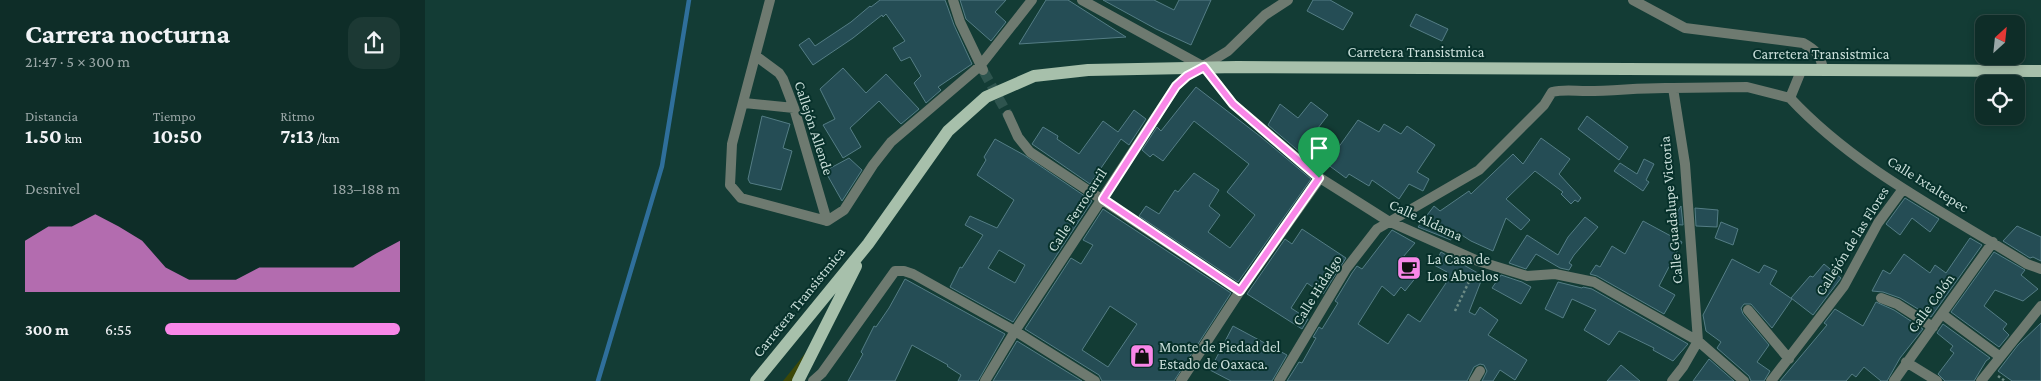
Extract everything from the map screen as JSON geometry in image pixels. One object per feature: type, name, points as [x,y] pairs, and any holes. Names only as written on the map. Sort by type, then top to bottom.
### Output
[{"type":"main road","name":"Carretera Transistmica","points":[[756,381],[868,244],[948,131],[986,97],[1034,76],[1088,70],[1237,67],[1801,71],[2041,70]]},
{"type":"main road","name":"Carretera Transistmica","points":[[798,381],[868,244]]},
{"type":"street","points":[[770,0],[732,144],[730,185],[741,198],[827,221],[844,210],[891,142],[982,69],[1032,0]]},
{"type":"street","points":[[953,0],[960,22],[982,69]]},
{"type":"street","points":[[1082,0],[1204,67]]},
{"type":"street","name":"Calle Ferrocarril","points":[[985,381],[1015,331],[1176,86],[1187,76],[1228,51],[1265,15],[1288,0]]},
{"type":"street","points":[[1633,0],[1685,28],[1803,43],[1817,51],[1823,70]]},
{"type":"street","name":"Callejón Allende","points":[[756,56],[779,74],[783,80],[794,108],[827,221]]},
{"type":"street","name":"Calle Aldama","points":[[1204,67],[1233,104],[1319,178],[1389,221],[1478,261],[1527,276],[1555,274],[1594,282],[1698,341],[1744,381]]},
{"type":"street","points":[[1673,88],[1747,87],[1790,98],[1801,71]]},
{"type":"street","name":"Calle Hidalgo","points":[[1279,381],[1346,269],[1377,229],[1479,170],[1544,105],[1552,92],[1559,90],[1673,88]]},
{"type":"street","name":"Calle Guadalupe Victoria","points":[[1673,88],[1685,164],[1698,341]]},
{"type":"street","name":"Calle Ixtaltepec","points":[[1790,98],[1827,134],[1903,189],[2027,264],[2041,269]]},
{"type":"street","points":[[744,103],[794,108]]},
{"type":"street","points":[[1008,115],[1018,137],[1030,152],[1240,291]]},
{"type":"street","points":[[1181,381],[1240,291],[1319,178]]},
{"type":"street","name":"Callejón de las Flores","points":[[1771,381],[1844,286],[1878,223],[1903,189]]},
{"type":"street","name":"Calle Colón","points":[[1894,381],[1993,242]]},
{"type":"street","points":[[2027,264],[2041,276]]},
{"type":"street","points":[[813,381],[822,373],[895,271],[913,274],[1015,331],[1095,381]]},
{"type":"street","points":[[1881,298],[1897,304],[1933,327]]},
{"type":"street","points":[[1981,381],[1999,356],[2041,306]]},
{"type":"street","points":[[1748,310],[1789,359]]},
{"type":"street","points":[[1942,314],[1999,356]]},
{"type":"street","points":[[1672,381],[1698,341]]},
{"type":"street","points":[[1906,362],[1937,381]]},
{"type":"street","points":[[1474,381],[1481,372]]},
{"type":"path","points":[[1455,311],[1478,261]]},
{"type":"green space","points":[[812,345],[792,381],[783,381]]},
{"type":"building","points":[[880,0],[945,0],[972,64],[938,87],[941,90],[926,103],[914,83],[921,76],[910,57],[901,61],[893,48],[905,41],[886,14],[813,65],[799,45],[809,38],[815,46]]},
{"type":"building","points":[[960,0],[1006,0],[995,12],[1006,22],[991,41],[966,19]]},
{"type":"building","points":[[1046,0],[1068,0],[1126,37],[1019,44]]},
{"type":"building","points":[[1103,0],[1154,0],[1174,10],[1179,0],[1211,0],[1191,45],[1156,29]]},
{"type":"building","points":[[1313,0],[1330,0],[1353,13],[1343,30],[1307,11]]},
{"type":"building","points":[[1416,14],[1448,29],[1442,41],[1410,26]]},
{"type":"building","points":[[843,68],[866,93],[886,74],[919,109],[901,124],[879,101],[850,128],[861,147],[843,158],[823,125],[835,119],[820,89]]},
{"type":"building","points":[[1196,87],[1261,137],[1311,179],[1238,282],[1139,216],[1146,206],[1159,214],[1175,190],[1178,192],[1194,173],[1219,190],[1209,206],[1220,215],[1208,232],[1230,248],[1255,215],[1227,192],[1249,164],[1194,121],[1163,161],[1153,154],[1150,157],[1142,150],[1157,127],[1161,131]]},
{"type":"building","points":[[1311,102],[1328,115],[1311,137],[1333,155],[1358,120],[1379,132],[1384,124],[1401,134],[1407,126],[1435,145],[1417,172],[1429,179],[1423,191],[1409,184],[1399,199],[1372,180],[1369,186],[1349,174],[1346,178],[1327,164],[1322,171],[1268,125],[1280,104],[1298,118]]},
{"type":"building","points":[[1134,110],[1146,119],[1129,145],[1121,139],[1090,184],[1032,144],[1043,127],[1058,136],[1057,139],[1079,154],[1103,121],[1118,132]]},
{"type":"building","points":[[762,116],[790,124],[783,148],[792,151],[781,190],[750,183],[748,179]]},
{"type":"building","points":[[1587,116],[1628,147],[1619,160],[1578,129]]},
{"type":"building","points":[[1541,138],[1570,159],[1559,174],[1581,198],[1578,202],[1575,200],[1571,204],[1561,194],[1563,192],[1535,171],[1506,199],[1530,220],[1521,230],[1506,218],[1493,251],[1457,232],[1451,240],[1418,227],[1434,206],[1440,211],[1469,191],[1471,194],[1513,154],[1523,164]]},
{"type":"building","points":[[995,139],[1024,155],[1092,201],[1013,322],[950,287],[960,267],[962,268],[983,235],[965,225],[970,216],[997,228],[1014,200],[977,175],[986,160],[984,157]],"holes":[[[999,250],[1025,265],[1015,283],[988,268]]]},
{"type":"building","points":[[849,158],[862,170],[842,201],[825,171]]},
{"type":"building","points":[[1644,159],[1654,164],[1646,180],[1649,182],[1643,191],[1614,171],[1620,163],[1637,174]]},
{"type":"building","points":[[1905,198],[1939,219],[1930,232],[1912,218],[1900,235],[1886,224]]},
{"type":"building","points":[[1681,206],[1683,225],[1670,224]]},
{"type":"building","points":[[1695,208],[1718,210],[1717,227],[1696,226]]},
{"type":"building","points":[[1103,209],[1231,293],[1174,381],[1102,381],[1099,375],[1025,329],[1071,258],[1081,264],[1093,245],[1083,240]],"holes":[[[1110,306],[1137,324],[1108,367],[1082,350]]]},
{"type":"building","points":[[1585,217],[1598,227],[1574,255],[1569,263],[1572,265],[1569,270],[1560,268],[1536,254],[1526,269],[1509,263],[1527,235],[1558,255],[1568,237]]},
{"type":"building","points":[[1643,221],[1682,242],[1659,286],[1675,295],[1664,314],[1597,276],[1590,274],[1596,265],[1600,267],[1612,246],[1625,254]]},
{"type":"building","points":[[1721,222],[1738,229],[1733,245],[1715,238]]},
{"type":"building","points":[[2017,226],[2041,237],[2041,261],[2033,257],[2030,258],[2003,241]]},
{"type":"building","points":[[1302,229],[1346,258],[1323,294],[1307,283],[1291,308],[1308,319],[1302,329],[1247,294],[1285,239],[1292,244]]},
{"type":"building","points":[[1392,230],[1415,243],[1403,257],[1421,271],[1405,291],[1401,287],[1394,296],[1382,286],[1358,324],[1388,344],[1408,314],[1420,322],[1446,283],[1442,281],[1447,272],[1434,265],[1441,252],[1483,276],[1469,312],[1475,315],[1480,307],[1498,320],[1488,335],[1527,360],[1515,380],[1500,370],[1493,381],[1482,381],[1487,371],[1484,365],[1480,364],[1474,367],[1467,381],[1287,381],[1299,362],[1302,363],[1316,338],[1313,337],[1319,327],[1322,329],[1338,303],[1335,301],[1352,273],[1357,266],[1362,269]]},
{"type":"building","points":[[1970,238],[1982,245],[1931,317],[1900,298],[1883,292],[1872,291],[1883,270],[1890,274],[1904,254],[1930,273],[1935,265],[1946,273]]},
{"type":"building","points":[[1994,252],[2025,270],[2021,275],[2038,289],[2023,301],[1995,290],[1984,306],[2007,324],[2003,329],[2009,335],[1999,347],[1951,312]]},
{"type":"building","points":[[1732,259],[1759,273],[1764,265],[1777,271],[1770,284],[1792,299],[1772,328],[1751,304],[1744,304],[1741,308],[1743,314],[1769,345],[1757,362],[1770,371],[1764,381],[1751,381],[1749,376],[1717,348],[1721,342],[1706,331],[1703,315]]},
{"type":"building","points":[[1824,264],[1841,278],[1813,315],[1791,298],[1810,276],[1813,277]]},
{"type":"building","points":[[1501,275],[1531,287],[1521,304],[1492,288]]},
{"type":"building","points":[[905,279],[1005,334],[978,381],[958,381],[961,375],[948,365],[912,345],[895,381],[848,381],[863,354],[861,352],[874,326],[876,327],[889,308]]},
{"type":"building","points":[[1558,282],[1592,289],[1688,344],[1673,361],[1653,350],[1654,348],[1619,331],[1609,345],[1584,330],[1596,310],[1572,299],[1563,318],[1545,309]]},
{"type":"building","points":[[1876,302],[1894,310],[1923,329],[1900,358],[1887,381],[1881,381],[1864,367],[1856,377],[1852,374],[1846,381],[1780,381],[1827,325],[1824,323],[1835,309],[1863,326]]},
{"type":"building","points":[[2041,323],[2041,381],[2012,381],[1998,371],[2018,345]]},
{"type":"building","points":[[1943,324],[1990,358],[1986,361],[1974,381],[1945,381],[1938,374],[1954,353],[1950,350],[1953,346],[1937,333]]},
{"type":"building","points":[[1233,326],[1287,355],[1272,381],[1231,381],[1210,370]]},
{"type":"building","points":[[1017,341],[1082,381],[993,381]]},
{"type":"building","points":[[1709,359],[1734,381],[1693,381]]},
{"type":"building","points":[[1621,365],[1640,381],[1607,381]]},
{"type":"waterway","points":[[598,381],[662,166],[689,0]]},
{"type":"tunnel","points":[[984,72],[1008,115]]},
{"type":"place","name":"La Casa de Los Abuelos","points":[[1409,268]]},
{"type":"place","name":"Monte de Piedad del Estado de Oaxaca.","points":[[1142,356]]},
{"type":"route","points":[[1204,67],[1233,104],[1319,178],[1240,291],[1103,199],[1176,86],[1187,76],[1204,67]]}]
